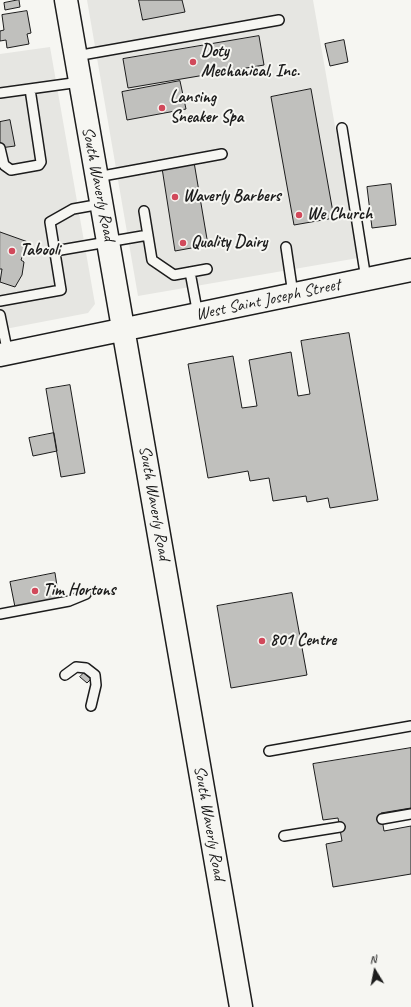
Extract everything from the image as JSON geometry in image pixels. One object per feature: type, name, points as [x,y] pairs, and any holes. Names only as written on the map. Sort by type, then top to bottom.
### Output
[{"type":"main road","name":"South Waverly Road","points":[[66,0],[96,177],[125,330],[241,1007]]},
{"type":"main road","name":"West Saint Joseph Street","points":[[4,354],[411,270]]},
{"type":"lane","points":[[76,56],[278,20]]},
{"type":"lane","points":[[0,93],[80,82]]},
{"type":"lane","points":[[0,148],[4,165],[11,170],[39,165],[41,162],[30,89]]},
{"type":"lane","points":[[342,128],[366,279]]},
{"type":"lane","points":[[96,177],[222,154]]},
{"type":"lane","points":[[0,301],[61,290],[50,222],[74,209],[101,204]]},
{"type":"lane","points":[[144,212],[152,260],[174,274],[207,269]]},
{"type":"lane","points":[[55,251],[148,235]]},
{"type":"lane","points":[[286,247],[293,294]]},
{"type":"lane","points":[[190,272],[198,315]]},
{"type":"lane","points":[[0,315],[4,354]]},
{"type":"lane","points":[[0,614],[70,601],[86,594]]},
{"type":"lane","points":[[65,675],[76,667],[86,668],[95,674],[96,685],[91,706]]},
{"type":"lane","points":[[270,751],[411,726]]},
{"type":"lane","points":[[382,819],[411,814]]},
{"type":"lane","points":[[284,836],[340,827]]},
{"type":"shaded area","points":[[87,0],[313,0],[358,258],[138,296]]},
{"type":"shaded area","points":[[50,47],[95,304],[88,313],[0,330],[0,54]]},
{"type":"building","points":[[19,0],[20,7],[5,10],[4,3]]},
{"type":"building","points":[[139,0],[182,0],[185,12],[143,20]]},
{"type":"building","points":[[27,11],[31,33],[27,34],[29,44],[7,48],[6,40],[0,41],[0,31],[4,30],[2,15]]},
{"type":"building","name":"Doty Mechanical, Inc.","points":[[259,36],[264,65],[128,88],[123,59]]},
{"type":"building","points":[[344,40],[348,62],[330,66],[325,44]]},
{"type":"building","points":[[180,81],[186,109],[127,120],[122,92]]},
{"type":"building","points":[[311,89],[334,218],[294,225],[271,97]]},
{"type":"building","points":[[10,120],[15,146],[0,148],[0,122]]},
{"type":"building","points":[[194,162],[208,245],[175,251],[162,168]]},
{"type":"building","points":[[391,184],[396,225],[372,228],[367,187]]},
{"type":"building","name":"Tabooli","points":[[0,232],[28,242],[21,260],[24,262],[22,275],[15,287],[0,282],[2,269],[0,269]]},
{"type":"building","points":[[349,333],[378,500],[330,508],[328,498],[307,502],[306,496],[273,501],[269,478],[250,481],[248,471],[208,478],[188,364],[233,356],[242,408],[257,406],[249,360],[291,352],[298,396],[310,394],[301,341]]},
{"type":"building","points":[[70,385],[85,473],[61,477],[46,389]]},
{"type":"building","points":[[54,433],[57,451],[33,456],[29,438]]},
{"type":"building","name":"Tim Hortons","points":[[55,573],[59,599],[15,607],[10,582]]},
{"type":"building","name":"801 Centre","points":[[292,593],[307,675],[231,688],[217,606]]},
{"type":"building","points":[[84,673],[91,679],[87,683],[80,677]]},
{"type":"building","points":[[411,748],[411,808],[381,813],[384,831],[411,826],[411,874],[333,887],[326,844],[342,841],[338,818],[323,820],[313,764]]},
{"type":"place","name":"Doty Mechanical, Inc.","points":[[193,62]]},
{"type":"place","name":"Lansing Sneaker Spa","points":[[162,108]]},
{"type":"place","name":"Waverly Barbers","points":[[175,197]]},
{"type":"place","name":"We Church","points":[[299,215]]},
{"type":"place","name":"Quality Dairy","points":[[183,243]]},
{"type":"place","name":"Tabooli","points":[[12,251]]},
{"type":"place","name":"Tim Hortons","points":[[35,591]]},
{"type":"place","name":"801 Centre","points":[[262,641]]}]
